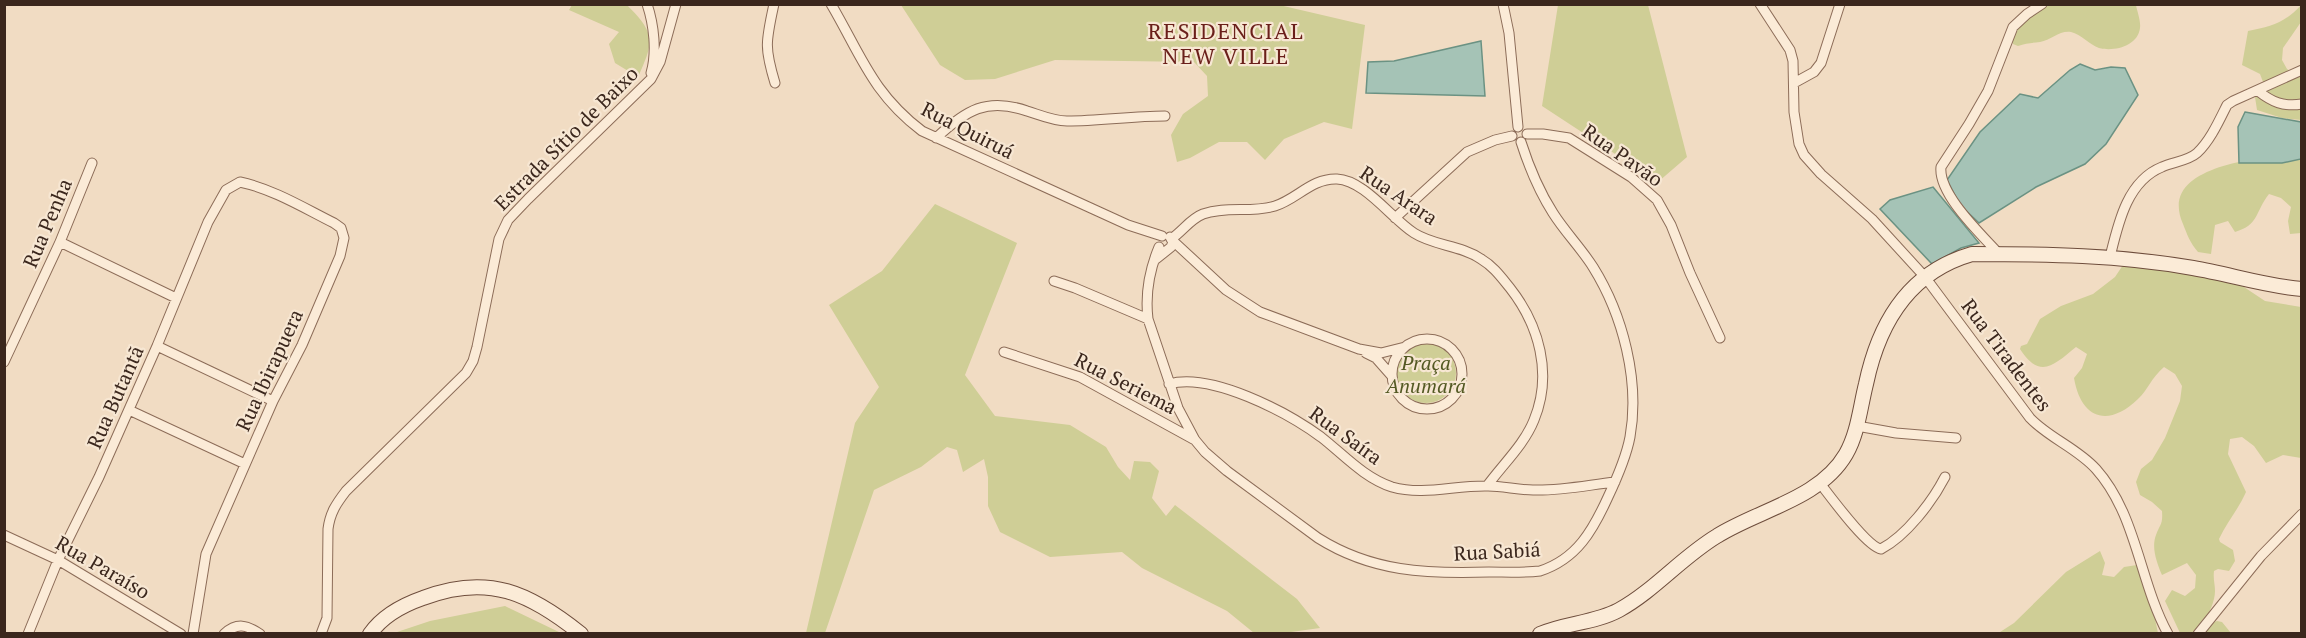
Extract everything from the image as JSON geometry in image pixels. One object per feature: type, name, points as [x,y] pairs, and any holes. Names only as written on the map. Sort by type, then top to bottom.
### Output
[{"type":"main road","points":[[1540,633],[1617,611],[1633,601],[1696,548],[1820,483],[1835,470],[1845,455],[1857,426],[1866,381],[1882,334],[1895,309],[1906,294],[1924,277],[1955,259],[1972,254],[2110,257],[2193,268],[2286,288],[2301,289]]},
{"type":"main road","points":[[370,633],[387,616],[408,603],[467,586],[486,587],[525,596],[560,616],[581,633]]},
{"type":"street","name":"Estrada Sítio de Baixo","points":[[321,633],[327,618],[328,529],[329,516],[334,505],[466,373],[477,347],[499,239],[508,220],[648,83],[660,62],[676,4]]},
{"type":"street","points":[[774,4],[766,51],[775,83]]},
{"type":"street","name":"Rua Quiruá","points":[[831,4],[869,75],[906,119],[922,130],[1187,253],[1226,290],[1260,312],[1359,349]]},
{"type":"street","points":[[1395,219],[1467,152],[1486,143],[1512,136],[1518,127],[1510,41],[1503,4]]},
{"type":"street","name":"Rua Tiradentes","points":[[1760,4],[1790,50],[1793,61],[1794,112],[1804,155],[1821,174],[1872,219],[1924,277],[2030,418],[2045,432],[2088,462],[2104,480],[2134,541],[2154,604],[2168,633]]},
{"type":"street","points":[[1794,83],[1814,72],[1821,63],[1840,4]]},
{"type":"street","points":[[1999,254],[1945,189],[1940,175],[1941,167],[1988,91],[2013,27],[2042,4]]},
{"type":"street","points":[[647,5],[652,20],[654,58],[648,83]]},
{"type":"street","points":[[652,20],[661,27],[670,26]]},
{"type":"street","points":[[2110,257],[2120,219],[2140,183],[2152,172],[2193,156],[2204,144],[2227,105],[2301,70]]},
{"type":"street","points":[[2258,91],[2280,105],[2301,104]]},
{"type":"street","points":[[936,138],[965,114],[977,108],[995,104],[1009,105],[1047,118],[1066,121],[1165,116]]},
{"type":"street","points":[[1512,136],[1515,141],[1524,138],[1525,129],[1518,127]]},
{"type":"street","name":"Rua Pavão","points":[[1524,138],[1550,134],[1569,138],[1631,177],[1657,200],[1667,217],[1720,338]]},
{"type":"street","name":"Rua Sabiá","points":[[1166,243],[1152,263],[1146,305],[1148,319],[1184,422],[1195,440],[1227,471],[1335,549],[1370,563],[1401,569],[1473,573],[1534,572],[1552,566],[1573,553],[1584,541],[1615,482],[1630,438],[1632,410],[1631,379],[1621,331],[1610,297],[1583,252],[1553,213],[1539,187],[1524,138]]},
{"type":"street","name":"Rua Penha","points":[[4,362],[60,242],[92,163]]},
{"type":"street","name":"Rua Arara","points":[[1166,243],[1198,216],[1215,211],[1274,207],[1320,181],[1335,178],[1356,185],[1395,219],[1422,237],[1468,252],[1490,265],[1520,301],[1535,329],[1542,358],[1542,383],[1538,410],[1523,441],[1487,486]]},
{"type":"street","name":"Rua Butantã","points":[[28,633],[58,560],[129,410],[219,200],[225,190],[240,182]]},
{"type":"street","name":"Rua Ibirapuera","points":[[193,633],[206,554],[273,400],[302,345],[340,255],[344,238],[341,228],[334,223],[251,184],[240,182]]},
{"type":"street","points":[[60,242],[176,298]]},
{"type":"street","points":[[1054,281],[1148,319]]},
{"type":"street","points":[[1128,310],[1146,305]]},
{"type":"street","points":[[1359,349],[1382,353],[1405,347],[1415,341],[1428,339],[1439,341],[1450,348],[1458,357],[1462,369],[1461,381],[1457,392],[1439,408],[1427,410],[1415,408],[1404,402],[1396,393],[1392,375],[1394,361],[1405,347]]},
{"type":"street","points":[[157,346],[273,400]]},
{"type":"street","points":[[1359,349],[1376,358],[1392,375]]},
{"type":"street","name":"Rua Seriema","points":[[1004,352],[1080,377],[1195,440]]},
{"type":"street","name":"Rua Saíra","points":[[1169,384],[1180,381],[1225,388],[1261,402],[1305,427],[1360,469],[1391,486],[1432,491],[1487,486],[1547,490],[1615,482]]},
{"type":"street","points":[[129,410],[245,464]]},
{"type":"street","points":[[1857,426],[1896,433],[1956,438]]},
{"type":"street","points":[[1820,483],[1861,534],[1875,547],[1881,549],[1922,513],[1936,495],[1945,477]]},
{"type":"street","points":[[2198,633],[2243,577],[2301,514]]},
{"type":"street","name":"Rua Paraíso","points":[[4,535],[58,560],[171,631],[181,633]]},
{"type":"street","points":[[224,633],[237,626],[247,626],[260,633]]},
{"type":"green space","points":[[1275,4],[1365,25],[1352,129],[1324,122],[1284,139],[1265,160],[1247,142],[1219,142],[1190,158],[1177,162],[1171,135],[1183,114],[1208,96],[1207,76],[1194,62],[1055,60],[995,79],[965,80],[940,65],[901,5]]},
{"type":"green space","points":[[572,5],[627,5],[643,23],[649,38],[647,55],[638,77],[615,63],[609,44],[619,32],[569,10]]},
{"type":"green space","points":[[1558,5],[1648,5],[1687,157],[1658,182],[1542,106]]},
{"type":"green space","points":[[2045,5],[2136,5],[2140,28],[2135,39],[2130,43],[2111,49],[2099,48],[2071,32],[2040,42],[2018,46],[2013,44],[2018,24]]},
{"type":"green space","points":[[2301,5],[2301,22],[2283,48],[2282,60],[2287,69],[2301,77],[2301,120],[2282,118],[2257,110],[2255,97],[2265,87],[2260,74],[2242,65],[2248,31],[2278,23],[2290,16]]},
{"type":"green space","points":[[2301,152],[2301,233],[2290,234],[2288,221],[2291,207],[2281,198],[2269,194],[2253,222],[2235,232],[2228,221],[2215,225],[2211,254],[2198,252],[2183,224],[2179,204],[2185,188],[2199,176],[2219,167],[2241,161]]},
{"type":"green space","points":[[935,204],[1017,243],[965,375],[995,416],[1070,425],[1106,447],[1118,467],[1130,480],[1134,461],[1150,462],[1159,471],[1152,498],[1166,516],[1175,505],[1297,599],[1320,628],[1284,633],[1254,633],[1227,611],[1142,568],[1122,552],[1050,557],[1000,532],[988,506],[988,477],[984,459],[963,472],[957,450],[947,447],[921,467],[874,490],[825,633],[806,633],[855,423],[879,387],[829,305],[882,271]]},
{"type":"green space","points":[[2136,261],[2230,281],[2265,301],[2301,307],[2301,458],[2283,455],[2266,463],[2254,446],[2242,437],[2230,439],[2228,454],[2246,492],[2219,539],[2233,550],[2235,561],[2229,571],[2218,569],[2214,571],[2214,599],[2204,623],[2207,625],[2217,621],[2222,622],[2231,633],[2180,633],[2165,601],[2172,590],[2185,596],[2195,588],[2196,575],[2187,563],[2162,575],[2154,545],[2162,522],[2162,511],[2140,495],[2136,482],[2141,469],[2152,460],[2165,438],[2180,401],[2182,386],[2175,374],[2164,367],[2127,408],[2116,414],[2097,415],[2083,403],[2074,378],[2082,368],[2087,354],[2076,347],[2054,364],[2041,367],[2027,359],[2020,349],[2021,346],[2027,344],[2040,319],[2061,306],[2093,294],[2115,277],[2123,265]]},
{"type":"green space","name":"Praça Anumará","points":[[1420,343],[1432,343],[1443,348],[1451,356],[1456,373],[1454,385],[1443,398],[1432,403],[1420,403],[1409,398],[1401,390],[1396,379],[1396,367],[1401,356],[1409,348]]},
{"type":"green space","points":[[2100,551],[2105,563],[2102,575],[2114,577],[2124,567],[2137,565],[2152,605],[2158,633],[1997,634],[2014,623],[2066,572]]},
{"type":"green space","points":[[505,606],[561,633],[394,633],[430,621]]},
{"type":"shaded area","points":[[1481,41],[1485,96],[1366,93],[1368,62],[1394,61]]},
{"type":"shaded area","points":[[2080,64],[2095,70],[2111,67],[2125,68],[2138,95],[2106,144],[2085,164],[2036,187],[1979,223],[1960,205],[1947,180],[1980,132],[2020,94],[2038,98]]},
{"type":"shaded area","points":[[2245,112],[2301,122],[2301,159],[2282,163],[2239,163],[2238,127]]},
{"type":"shaded area","points":[[1933,187],[1979,243],[1961,248],[1932,264],[1880,209],[1890,200]]},
{"type":"district","name":"RESIDENCIAL NEW VILLE","points":[[1226,42]]}]
